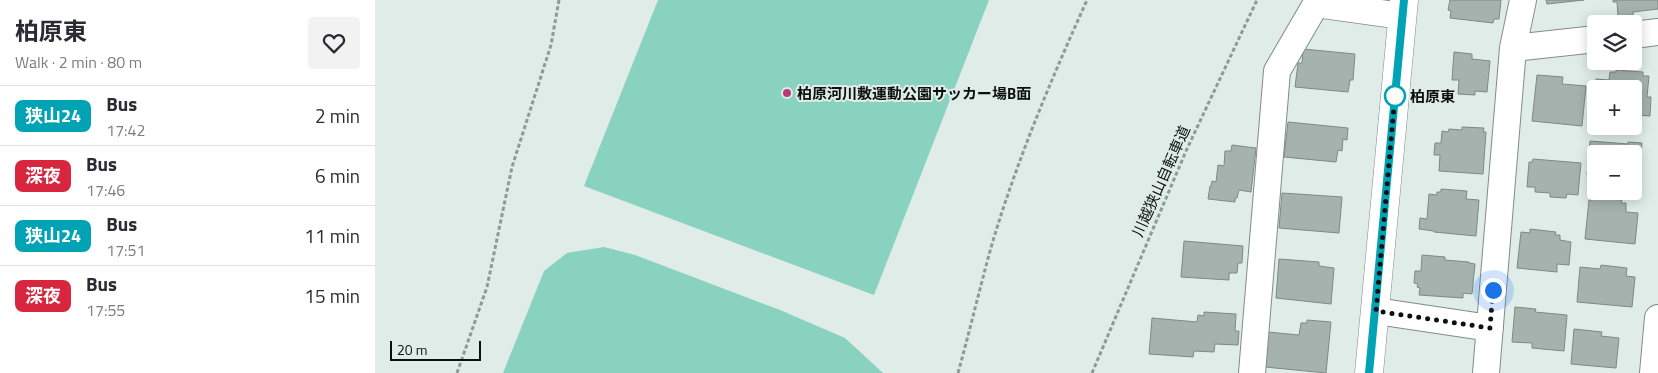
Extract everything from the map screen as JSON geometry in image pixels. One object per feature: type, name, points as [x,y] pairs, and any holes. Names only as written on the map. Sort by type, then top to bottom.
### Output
[{"type":"street","points":[[1486,373],[1513,48],[1523,0]]},
{"type":"street","points":[[1253,373],[1277,71],[1316,4],[1403,8],[1369,373]]},
{"type":"street","points":[[1642,34],[1658,32]]},
{"type":"street","points":[[1513,48],[1587,40]]},
{"type":"street","points":[[1376,311],[1490,328]]},
{"type":"street","points":[[1655,362],[1658,318]]},
{"type":"path","points":[[457,373],[487,287],[512,167],[551,45],[559,0]]},
{"type":"path","points":[[958,373],[993,244],[1019,165],[1047,87],[1087,0]]},
{"type":"path","name":"川越狭山自転車道","points":[[1092,373],[1186,150],[1257,0]]},
{"type":"green space","name":"柏原河川敷運動公園サッカー場B面","points":[[658,0],[989,0],[874,295],[584,186]]},
{"type":"green space","points":[[604,247],[635,255],[780,310],[845,338],[883,373],[503,373],[544,271],[567,253]]},
{"type":"building","points":[[1450,0],[1501,0],[1499,19],[1494,19],[1493,23],[1450,18],[1451,11],[1448,10]]},
{"type":"building","points":[[1546,0],[1584,0],[1547,4]]},
{"type":"building","points":[[1613,0],[1658,0],[1658,9],[1633,12],[1633,15],[1618,15],[1617,2],[1613,2]]},
{"type":"building","points":[[1303,49],[1355,54],[1353,80],[1350,80],[1348,92],[1295,87],[1298,63],[1302,63]]},
{"type":"building","points":[[1454,52],[1472,54],[1472,59],[1490,61],[1487,92],[1475,91],[1475,95],[1458,94],[1459,80],[1452,80]]},
{"type":"building","points":[[1616,70],[1643,72],[1643,76],[1649,76],[1647,97],[1651,97],[1650,116],[1642,116],[1642,80],[1609,80],[1610,72],[1616,72]]},
{"type":"building","points":[[1537,75],[1563,77],[1562,84],[1586,86],[1582,126],[1532,121]]},
{"type":"building","points":[[1288,122],[1348,128],[1347,140],[1343,139],[1342,151],[1338,150],[1336,162],[1284,157]]},
{"type":"building","points":[[1462,127],[1484,128],[1483,132],[1486,132],[1483,174],[1439,171],[1440,155],[1434,155],[1435,143],[1441,143],[1442,131],[1448,132],[1449,129],[1462,130]]},
{"type":"building","points":[[1590,141],[1628,144],[1628,142],[1642,143],[1642,145],[1590,145]]},
{"type":"building","points":[[1232,145],[1256,148],[1251,192],[1239,190],[1235,202],[1208,199],[1212,181],[1216,182],[1218,165],[1224,166],[1225,151],[1231,151]]},
{"type":"building","points":[[1533,159],[1581,163],[1578,195],[1567,194],[1566,198],[1550,197],[1550,193],[1535,192],[1535,187],[1527,187],[1529,162],[1532,162]]},
{"type":"building","points":[[1441,189],[1467,191],[1466,199],[1479,200],[1476,236],[1419,229],[1420,218],[1427,219],[1429,194],[1437,195],[1437,192],[1441,192]]},
{"type":"building","points":[[1282,193],[1342,197],[1339,233],[1279,228]]},
{"type":"building","points":[[1589,200],[1622,200],[1621,203],[1626,203],[1626,212],[1638,213],[1635,244],[1585,239]]},
{"type":"building","points":[[1530,229],[1556,232],[1555,235],[1560,235],[1560,240],[1571,242],[1569,265],[1557,264],[1557,272],[1517,268],[1521,232],[1530,233]]},
{"type":"building","points":[[1184,241],[1243,246],[1242,263],[1238,263],[1237,273],[1229,273],[1229,280],[1181,277]]},
{"type":"building","points":[[1422,255],[1445,257],[1445,260],[1475,264],[1472,294],[1463,293],[1463,298],[1419,295],[1420,288],[1417,287],[1418,284],[1414,283],[1415,271],[1421,271]]},
{"type":"building","points":[[1279,259],[1319,262],[1319,266],[1334,268],[1331,304],[1276,298]]},
{"type":"building","points":[[1601,265],[1627,268],[1626,276],[1635,277],[1632,307],[1577,302],[1580,267],[1600,269]]},
{"type":"building","points":[[1515,307],[1536,309],[1535,312],[1567,315],[1564,351],[1532,348],[1532,343],[1512,342]]},
{"type":"building","points":[[1204,312],[1236,314],[1235,331],[1239,331],[1238,345],[1215,344],[1214,352],[1194,351],[1193,357],[1149,354],[1152,318],[1197,322],[1198,315],[1204,316]]},
{"type":"building","points":[[1307,320],[1331,322],[1326,373],[1265,367],[1268,332],[1299,335],[1301,323],[1307,323]]},
{"type":"building","points":[[1574,329],[1602,332],[1601,336],[1619,338],[1616,368],[1571,364]]},
{"type":"bus line","name":"狭山24","points":[[1369,373],[1404,0]]},
{"type":"place","name":"柏原河川敷運動公園サッカー場B面","points":[[787,93]]},
{"type":"place","name":"柏原東","points":[[1395,96]]},
{"type":"route","points":[[1395,96],[1376,311],[1490,328],[1493,290]]}]
